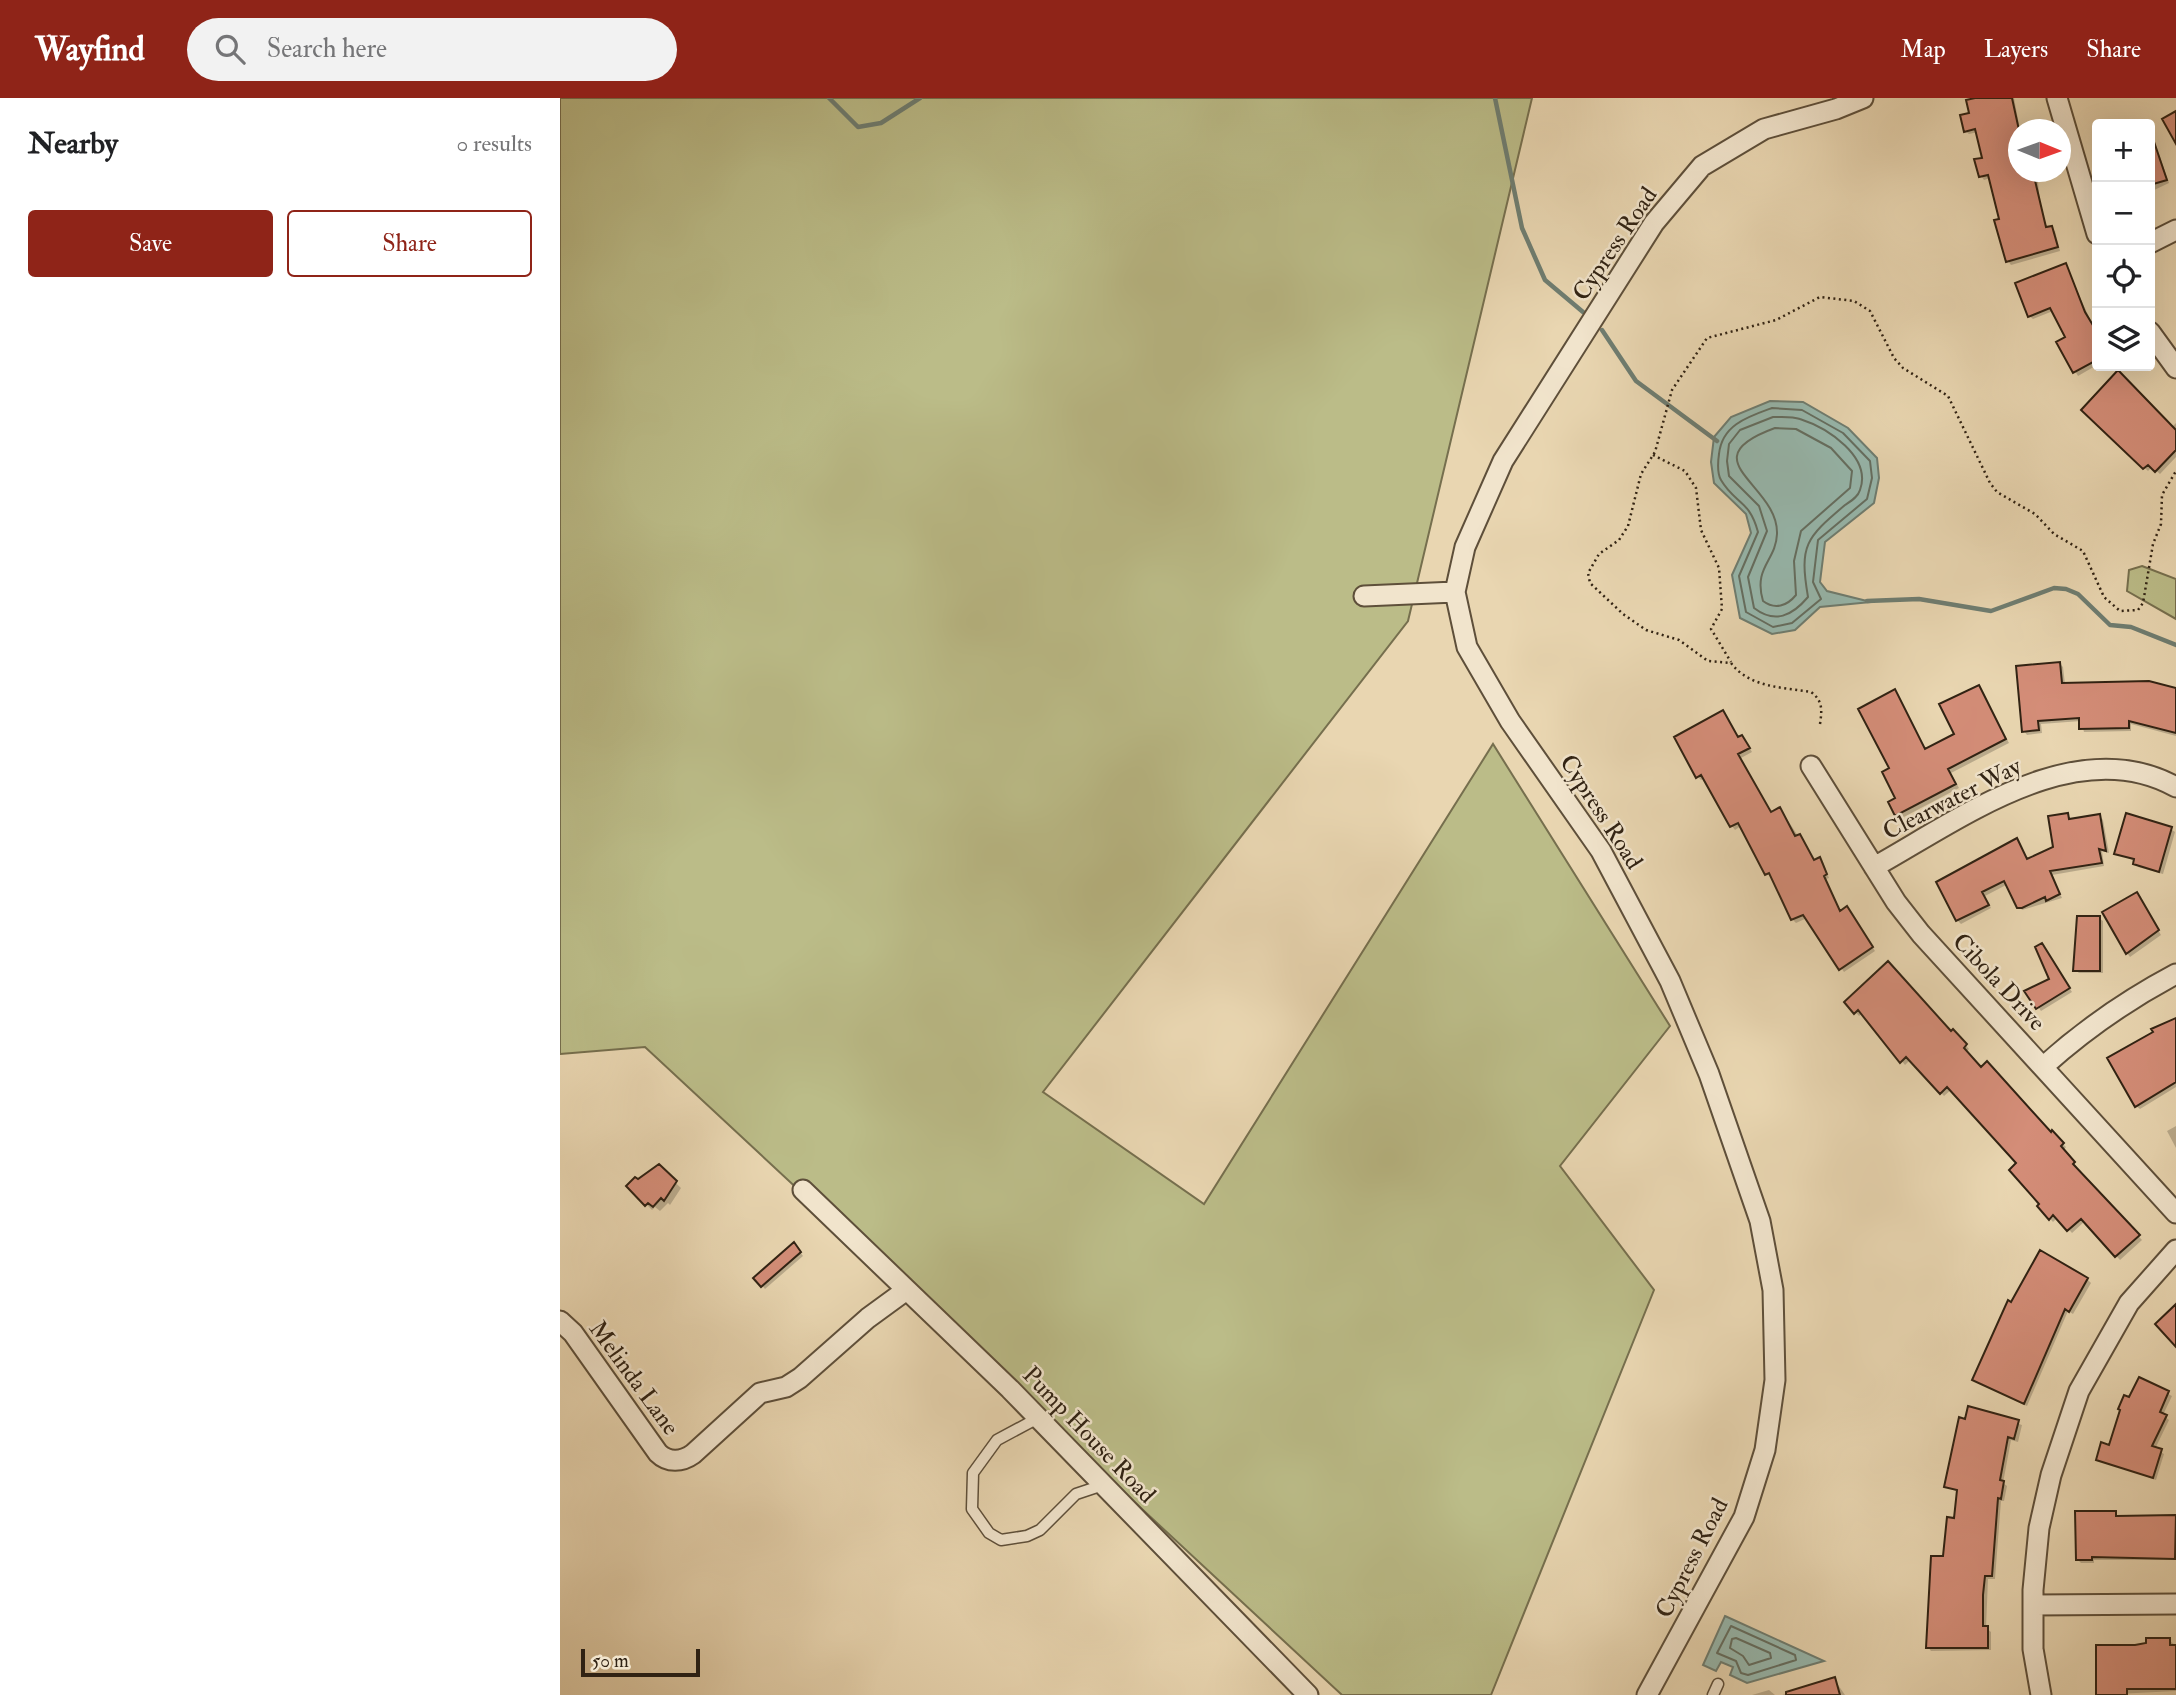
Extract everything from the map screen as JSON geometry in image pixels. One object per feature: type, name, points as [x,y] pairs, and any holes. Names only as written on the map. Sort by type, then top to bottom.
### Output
[{"type":"street","name":"Cypress Road","points":[[1647,1695],[1744,1517],[1765,1450],[1774,1380],[1773,1290],[1760,1222],[1709,1074],[1670,981],[1601,851],[1510,720],[1467,647],[1455,592],[1465,547],[1503,461],[1654,223],[1702,166],[1763,129],[1836,110],[1863,98]]},
{"type":"street","points":[[2057,98],[2092,217]]},
{"type":"street","points":[[2155,240],[2176,230]]},
{"type":"street","points":[[2155,339],[2176,368]]},
{"type":"street","points":[[1364,596],[1455,592]]},
{"type":"street","name":"Cibola Drive","points":[[1811,766],[1874,867],[1921,934],[2176,1213]]},
{"type":"street","name":"Clearwater Way","points":[[1874,867],[1997,798],[2070,772],[2118,770],[2161,779],[2176,787]]},
{"type":"street","points":[[2044,1066],[2080,1033],[2118,1007],[2176,974]]},
{"type":"street","name":"Pump House Road","points":[[803,1190],[831,1214],[905,1291],[1038,1418],[1308,1695]]},
{"type":"street","points":[[2041,1695],[2033,1649],[2034,1605],[2039,1528],[2051,1475],[2079,1391],[2129,1303],[2176,1250]]},
{"type":"street","name":"Melinda Lane","points":[[560,1321],[573,1333],[658,1452],[669,1460],[683,1459],[693,1454],[760,1393],[786,1387],[800,1378],[868,1318],[905,1291]]},
{"type":"street","points":[[2034,1605],[2176,1604]]},
{"type":"lane","points":[[1038,1418],[997,1440],[973,1473],[972,1509],[989,1533],[1001,1540],[1027,1536],[1040,1530],[1076,1494],[1103,1485]]},
{"type":"lane","points":[[1713,1695],[1718,1684]]},
{"type":"path","points":[[1731,663],[1708,661],[1679,640],[1646,630],[1623,614],[1590,583],[1588,573],[1591,564],[1619,540],[1628,526],[1641,474],[1653,455],[1672,390],[1707,338],[1776,320],[1820,297],[1854,301],[1870,311],[1894,358],[1903,368],[1948,396],[1990,484],[1997,492],[2035,514],[2054,534],[2083,551],[2104,597],[2120,611],[2138,610],[2143,603],[2153,544],[2161,524],[2162,495],[2176,471]]},
{"type":"path","points":[[1653,455],[1685,471],[1696,488],[1701,530],[1719,568],[1722,609],[1711,629],[1731,663],[1741,676],[1754,682],[1811,692],[1818,697],[1822,708],[1820,724]]},
{"type":"green space","points":[[560,98],[1532,98],[1408,621],[1043,1092],[1204,1204],[1493,744],[1670,1026],[1560,1166],[1654,1290],[1491,1695],[1342,1695],[645,1047],[560,1054]]},
{"type":"green space","points":[[2142,566],[2176,579],[2176,619],[2127,591],[2129,570]]},
{"type":"water","points":[[1770,401],[1803,402],[1848,428],[1877,458],[1879,478],[1874,503],[1825,542],[1820,582],[1827,591],[1871,602],[1820,607],[1795,630],[1772,634],[1740,618],[1732,575],[1751,533],[1746,514],[1714,483],[1711,462],[1714,437],[1731,417]]},
{"type":"water","points":[[1725,1616],[1824,1661],[1747,1683],[1730,1675],[1733,1667],[1721,1662],[1716,1671],[1703,1665]]},
{"type":"building","points":[[2012,98],[2017,119],[2008,119],[2008,182],[2035,182],[2046,227],[2052,226],[2058,247],[2006,262],[1994,220],[1999,219],[1988,175],[1979,177],[1974,159],[1982,158],[1975,129],[1964,132],[1960,115],[1969,113],[1966,100]]},
{"type":"building","points":[[2176,111],[2176,144],[2162,119]]},
{"type":"building","points":[[2155,145],[2167,180],[2155,184]]},
{"type":"building","points":[[2066,263],[2092,324],[2092,363],[2073,373],[2056,342],[2065,337],[2050,308],[2028,317],[2015,283]]},
{"type":"building","points":[[2119,371],[2176,430],[2176,450],[2155,472],[2148,465],[2143,469],[2081,410]]},
{"type":"building","points":[[2060,662],[2062,683],[2149,681],[2176,688],[2176,733],[2129,721],[2129,728],[2079,729],[2079,718],[2038,721],[2039,730],[2022,732],[2016,666]]},
{"type":"building","points":[[1979,685],[2006,739],[1948,769],[1956,784],[1895,816],[1888,802],[1895,798],[1882,772],[1889,768],[1858,709],[1895,689],[1925,749],[1954,734],[1939,704]]},
{"type":"building","points":[[1723,710],[1738,737],[1742,735],[1750,748],[1738,754],[1771,812],[1780,807],[1795,836],[1800,834],[1814,860],[1820,857],[1827,874],[1824,876],[1840,911],[1847,906],[1873,947],[1839,970],[1803,915],[1791,920],[1769,873],[1765,875],[1738,823],[1730,827],[1701,775],[1696,778],[1674,737]]},
{"type":"building","points":[[2068,813],[2069,819],[2100,814],[2106,851],[2099,849],[2102,863],[2050,871],[2060,894],[2046,901],[2045,897],[2022,908],[2017,908],[2004,881],[1982,892],[1989,905],[1956,921],[1936,882],[2017,838],[2027,859],[2053,847],[2048,816]]},
{"type":"building","points":[[2126,813],[2172,827],[2159,872],[2133,864],[2134,859],[2114,854]]},
{"type":"building","points":[[2137,892],[2159,930],[2126,954],[2102,912]]},
{"type":"building","points":[[2077,916],[2100,916],[2100,971],[2073,971]]},
{"type":"building","points":[[2042,943],[2070,988],[2036,1009],[2024,991],[2049,979],[2035,947]]},
{"type":"building","points":[[1888,961],[1951,1031],[1953,1029],[1967,1044],[1964,1048],[1981,1067],[1987,1061],[2064,1143],[2061,1146],[2075,1162],[2073,1164],[2140,1235],[2115,1257],[2081,1219],[2067,1231],[2053,1215],[2049,1220],[2037,1206],[2039,1204],[2009,1170],[2016,1163],[1947,1087],[1940,1094],[1906,1057],[1900,1063],[1858,1010],[1854,1014],[1844,1002]]},
{"type":"building","points":[[2176,1018],[2176,1082],[2135,1107],[2107,1058],[2153,1032],[2151,1029]]},
{"type":"building","points":[[659,1164],[677,1181],[664,1201],[661,1198],[653,1207],[648,1203],[645,1206],[626,1186],[635,1177],[638,1179]]},
{"type":"building","points":[[794,1242],[801,1252],[761,1287],[753,1278]]},
{"type":"building","points":[[2040,1250],[2088,1278],[2069,1312],[2065,1309],[2024,1404],[1972,1380],[2008,1300],[2011,1302]]},
{"type":"building","points":[[2176,1304],[2176,1347],[2155,1324]]},
{"type":"building","points":[[2139,1377],[2169,1391],[2160,1412],[2167,1415],[2152,1446],[2162,1449],[2153,1478],[2096,1460],[2101,1442],[2109,1445],[2124,1395],[2129,1397]]},
{"type":"building","points":[[1968,1406],[2019,1420],[2014,1439],[2008,1437],[2000,1480],[2004,1481],[2001,1499],[1998,1498],[1992,1576],[1985,1576],[1983,1626],[1988,1626],[1988,1648],[1926,1648],[1931,1556],[1943,1556],[1947,1517],[1954,1518],[1957,1490],[1944,1487],[1959,1417],[1965,1419]]},
{"type":"building","points":[[2075,1511],[2116,1511],[2116,1516],[2176,1515],[2175,1559],[2092,1557],[2092,1560],[2076,1560]]},
{"type":"building","points":[[2146,1638],[2170,1638],[2170,1645],[2176,1645],[2176,1689],[2127,1689],[2127,1695],[2096,1695],[2096,1645],[2135,1645],[2146,1643]]},
{"type":"building","points":[[1835,1677],[1840,1695],[1786,1695],[1786,1692]]},
{"type":"waterway","points":[[829,98],[858,127],[881,123],[920,98]]},
{"type":"waterway","points":[[1495,98],[1522,228],[1545,280],[1583,312]]},
{"type":"waterway","points":[[1602,330],[1636,381],[1717,441]]},
{"type":"waterway","points":[[1867,601],[1919,599],[1991,611],[2054,588],[2066,589],[2078,594],[2110,625],[2131,627],[2176,645]]}]
